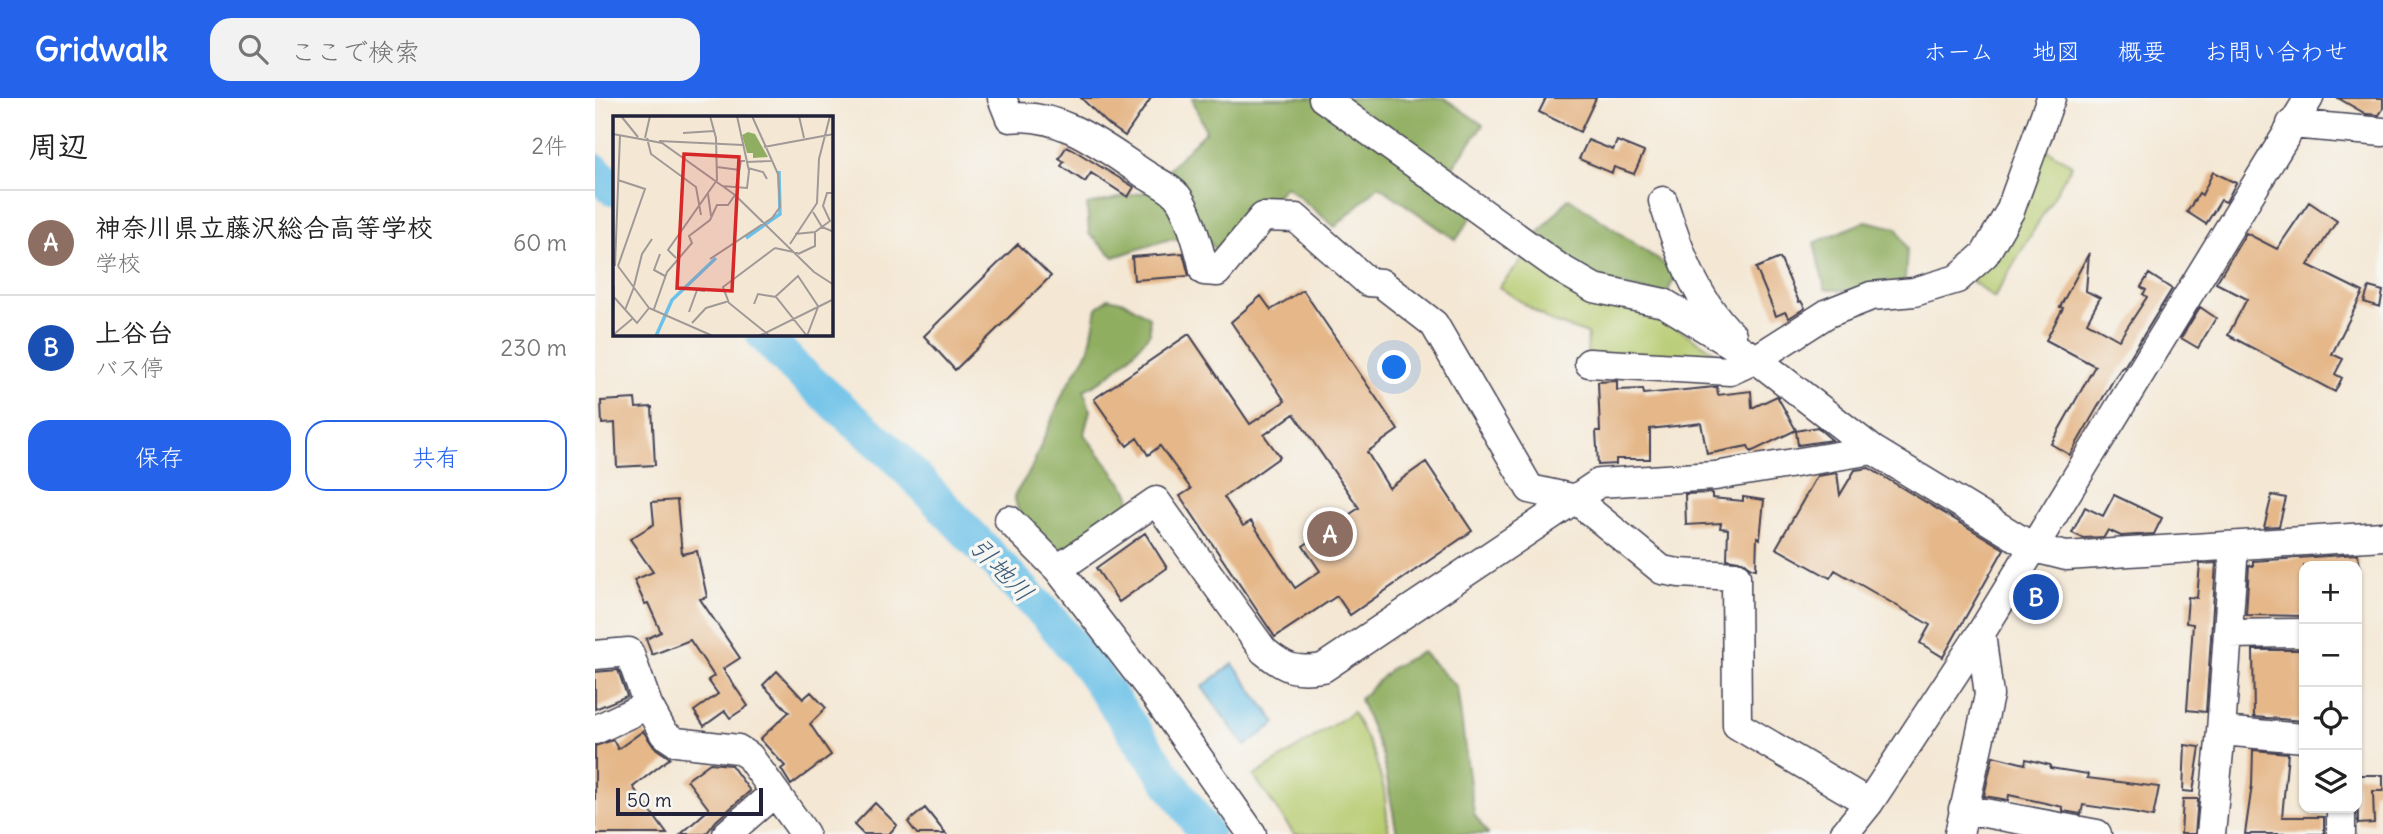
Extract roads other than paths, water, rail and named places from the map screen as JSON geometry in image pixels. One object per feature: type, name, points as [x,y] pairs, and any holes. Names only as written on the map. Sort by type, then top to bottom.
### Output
[{"type":"street","points":[[1002,98],[1010,118],[1031,107],[1042,119],[1085,135],[1177,196],[1200,248],[1204,271],[1217,272],[1263,217],[1296,218],[1369,282],[1381,283],[1434,324],[1530,489],[1574,499],[1662,569],[1679,573],[1736,576],[1737,725],[1869,803]]},
{"type":"street","points":[[1323,98],[1572,275],[1594,288],[1664,303],[1756,359],[1873,450],[2034,548],[2066,556],[2383,536]]},
{"type":"street","points":[[1589,363],[1730,371],[1756,359],[1828,313],[1849,304],[1871,296],[1913,292],[1957,279],[1985,254],[2010,212],[2051,98]]},
{"type":"street","points":[[1844,834],[1869,803],[1981,633],[2309,98]]},
{"type":"street","points":[[2291,124],[2383,132]]},
{"type":"street","points":[[1663,201],[1677,244],[1715,318],[1756,359]]},
{"type":"street","points":[[1058,569],[1156,501],[1264,651],[1282,665],[1301,671],[1324,668],[1599,483],[1716,476],[1873,450]]},
{"type":"street","points":[[1009,520],[1058,569],[1148,686],[1252,834]]},
{"type":"street","points":[[2211,834],[2234,546]]},
{"type":"street","points":[[1981,633],[1989,695],[1961,822],[2097,834]]},
{"type":"street","points":[[2228,634],[2299,634]]},
{"type":"street","points":[[595,655],[629,652],[648,705],[664,734],[676,742],[738,749],[749,756],[805,834]]},
{"type":"street","points":[[595,730],[648,705]]},
{"type":"street","points":[[2221,731],[2299,738]]},
{"type":"street","points":[[727,834],[774,793]]},
{"type":"street","points":[[2341,813],[2341,834]]},
{"type":"water","points":[[1233,664],[1276,723],[1245,746],[1202,687]]},
{"type":"waterway","name":"引地川","points":[[595,171],[613,188]]},
{"type":"waterway","name":"引地川","points":[[765,336],[794,367],[897,458],[1051,620],[1090,668],[1206,834]]},
{"type":"place","name":"神奈川県立藤沢総合高等学校","points":[[1330,534]]},
{"type":"place","name":"上谷台","points":[[2036,597]]}]
